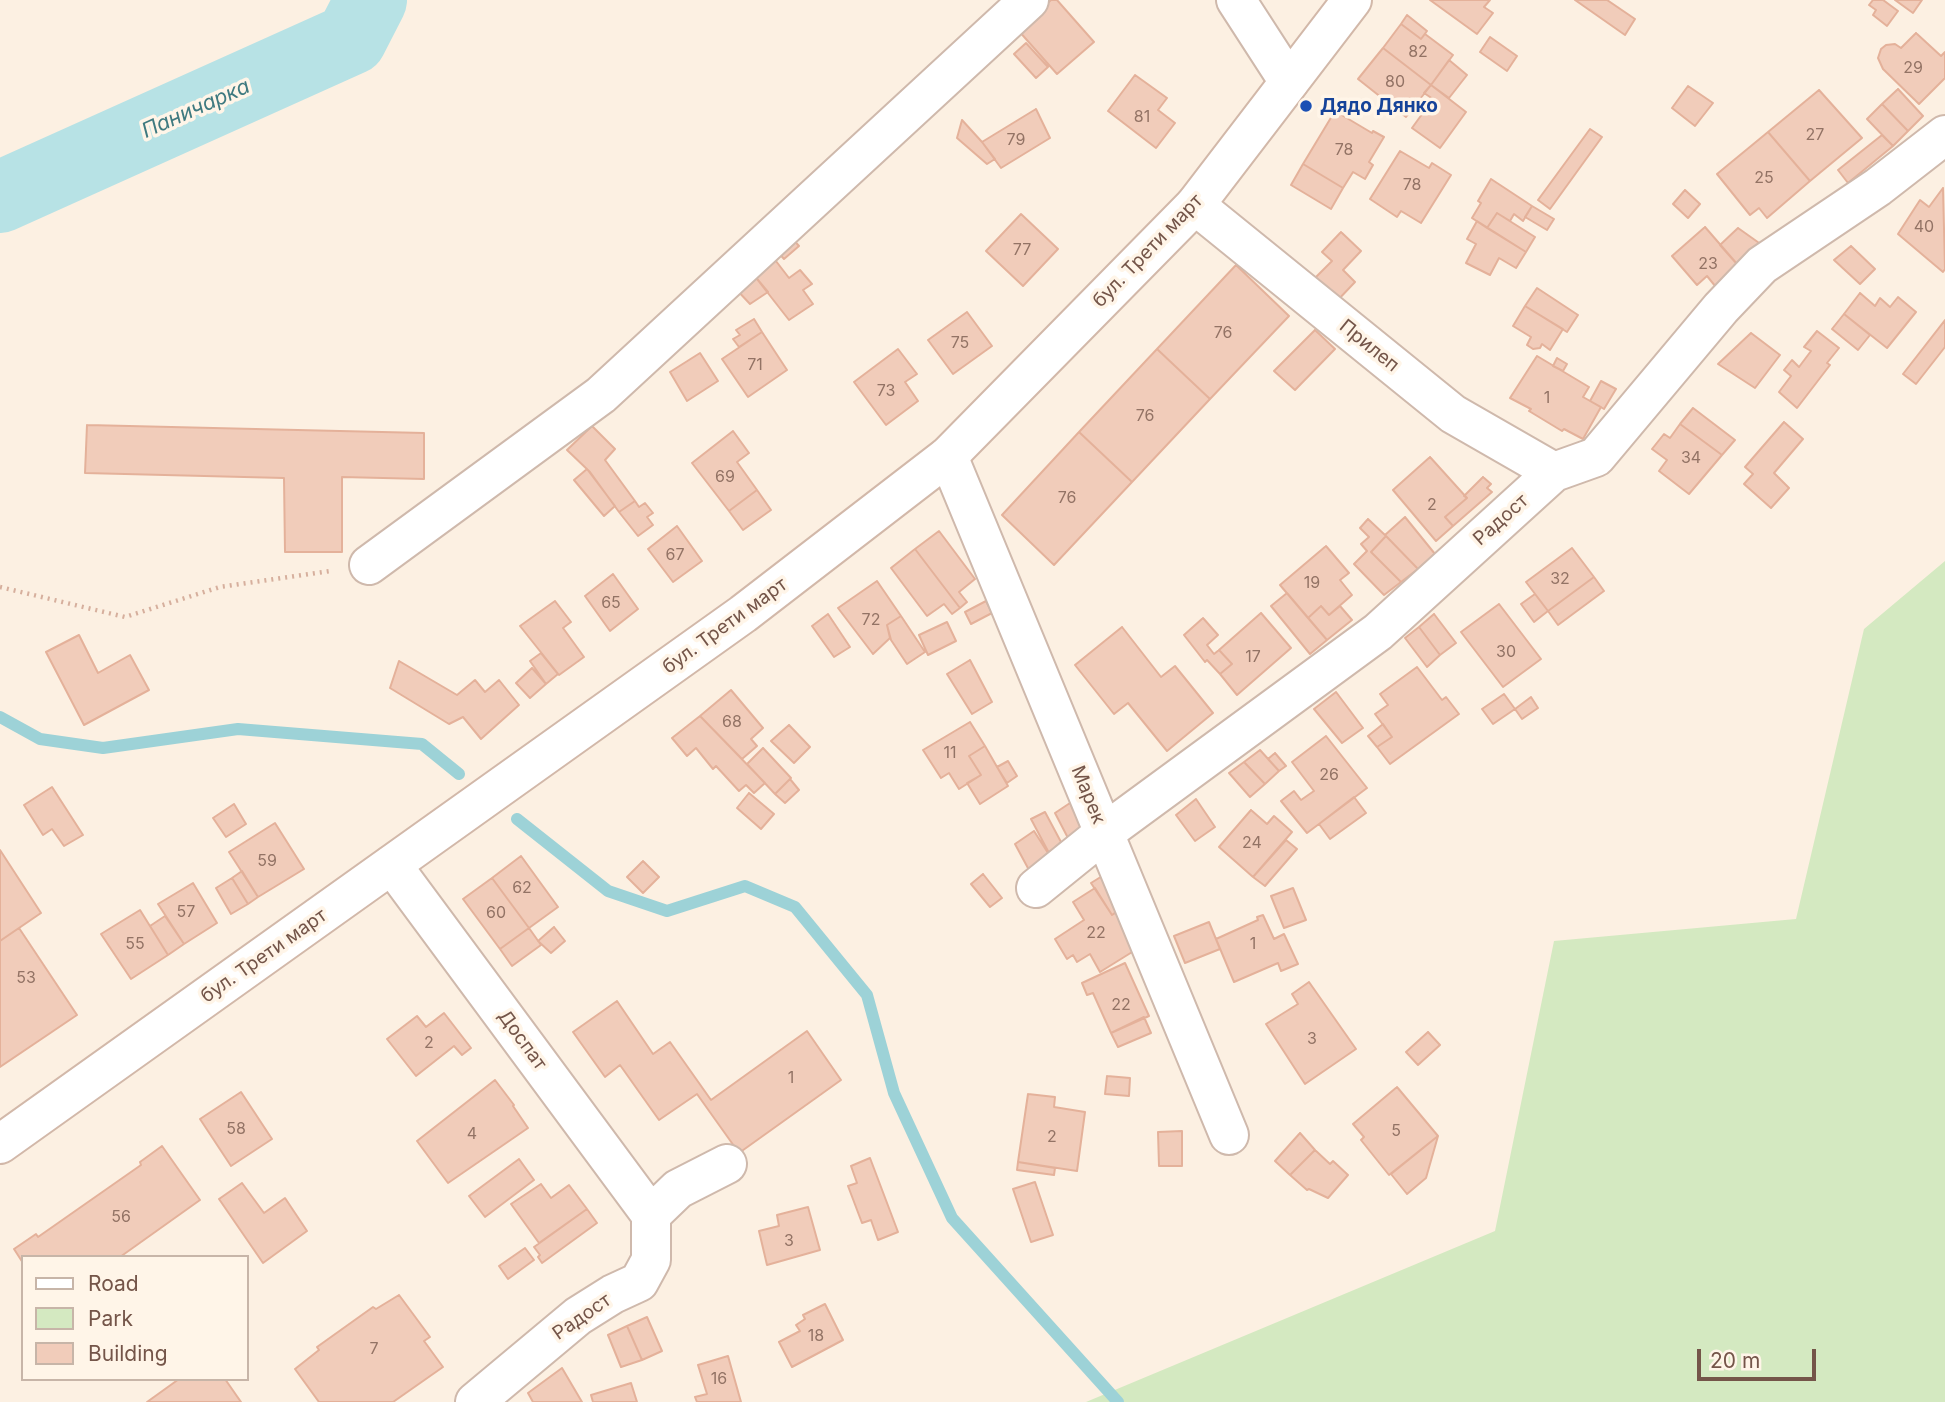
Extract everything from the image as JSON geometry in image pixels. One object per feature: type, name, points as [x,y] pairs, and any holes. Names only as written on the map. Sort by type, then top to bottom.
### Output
[{"type":"street","points":[[369,565],[601,395],[1029,0]]},
{"type":"street","points":[[1236,0],[1289,82]]},
{"type":"street","name":"бул. Трети март","points":[[0,1144],[743,614],[948,456],[1195,205],[1352,0]]},
{"type":"street","name":"Радост","points":[[1036,888],[1104,833],[1378,632],[1554,472],[1596,457],[1721,308],[1762,265],[1878,187],[1945,135]]},
{"type":"street","name":"Прилеп","points":[[1195,205],[1453,414],[1554,472]]},
{"type":"street","name":"Марек","points":[[948,456],[1229,1135]]},
{"type":"street","name":"Доспат","points":[[392,865],[651,1216]]},
{"type":"street","points":[[651,1216],[678,1189],[727,1164]]},
{"type":"street","name":"Радост","points":[[475,1402],[578,1315],[639,1282],[650,1261],[651,1216]]},
{"type":"path","points":[[0,587],[125,617],[220,587],[369,565]]},
{"type":"green space","points":[[1945,561],[1945,1402],[1086,1402],[1495,1231],[1554,941],[1796,919],[1864,629]]},
{"type":"building","points":[[1051,0],[1057,0],[1094,42],[1057,74],[1018,30]]},
{"type":"building","points":[[1430,0],[1490,0],[1484,7],[1493,13],[1477,34]]},
{"type":"building","points":[[1575,0],[1607,0],[1635,19],[1625,35]]},
{"type":"building","points":[[1873,0],[1883,0],[1898,11],[1887,26],[1873,15],[1876,10],[1869,5]]},
{"type":"building","points":[[1895,0],[1922,0],[1913,13]]},
{"type":"building","points":[[1407,15],[1427,31],[1421,39],[1401,24]]},
{"type":"building","points":[[1401,24],[1421,39],[1425,34],[1453,55],[1431,85],[1383,48]]},
{"type":"building","points":[[1916,33],[1941,56],[1945,52],[1945,78],[1919,104],[1883,69],[1878,58],[1881,49],[1886,45],[1895,44],[1901,48]]},
{"type":"building","points":[[1490,37],[1517,56],[1507,71],[1480,52]]},
{"type":"building","points":[[1026,43],[1048,67],[1036,78],[1014,54]]},
{"type":"building","points":[[1383,48],[1431,85],[1406,117],[1358,79]]},
{"type":"building","points":[[1449,60],[1467,75],[1449,98],[1431,85]]},
{"type":"building","points":[[1135,75],[1167,98],[1158,110],[1175,123],[1156,148],[1108,111]]},
{"type":"building","points":[[1431,85],[1466,112],[1440,148],[1412,128],[1433,99],[1424,93]]},
{"type":"building","points":[[1688,86],[1713,103],[1695,126],[1672,108]]},
{"type":"building","points":[[1898,89],[1923,116],[1908,131],[1882,104]]},
{"type":"building","points":[[1819,90],[1862,138],[1810,181],[1768,132]]},
{"type":"building","points":[[1882,104],[1908,131],[1893,146],[1867,119]]},
{"type":"building","points":[[1036,109],[1050,138],[1001,168],[982,142]]},
{"type":"building","points":[[1335,111],[1384,137],[1369,162],[1373,165],[1365,179],[1353,172],[1343,188],[1303,164]]},
{"type":"building","points":[[962,120],[995,159],[987,164],[957,138]]},
{"type":"building","points":[[1590,129],[1602,137],[1550,209],[1538,200]]},
{"type":"building","points":[[1768,132],[1810,181],[1767,218],[1759,208],[1750,215],[1717,174]]},
{"type":"building","points":[[1882,135],[1893,146],[1848,183],[1838,170]]},
{"type":"building","points":[[1400,151],[1429,168],[1432,163],[1451,175],[1421,223],[1401,211],[1397,217],[1370,199]]},
{"type":"building","points":[[1303,164],[1343,188],[1331,209],[1291,185]]},
{"type":"building","points":[[1491,179],[1532,206],[1523,221],[1514,214],[1510,221],[1497,213],[1487,228],[1472,218]]},
{"type":"building","points":[[1943,188],[1943,272],[1898,234],[1920,200],[1929,207]]},
{"type":"building","points":[[1685,190],[1700,204],[1688,218],[1673,204]]},
{"type":"building","points":[[1532,206],[1554,219],[1547,230],[1525,217]]},
{"type":"building","points":[[1497,213],[1535,237],[1526,252],[1487,228]]},
{"type":"building","points":[[1021,214],[1058,249],[1023,286],[986,251]]},
{"type":"building","points":[[1477,221],[1526,252],[1516,268],[1499,258],[1490,275],[1466,263],[1476,244],[1467,239]]},
{"type":"building","points":[[1705,227],[1744,272],[1720,292],[1707,276],[1697,285],[1672,256]]},
{"type":"building","points":[[1738,228],[1769,250],[1744,272],[1720,245]]},
{"type":"building","points":[[1341,232],[1361,251],[1343,270],[1355,282],[1335,303],[1312,281],[1332,261],[1322,252]]},
{"type":"building","points":[[790,236],[799,246],[784,259],[775,249]]},
{"type":"building","points":[[1851,246],[1875,269],[1860,284],[1834,260]]},
{"type":"building","points":[[769,252],[789,278],[800,270],[812,284],[803,290],[813,304],[789,320],[753,274]]},
{"type":"building","points":[[1236,265],[1289,316],[1210,399],[1157,349]]},
{"type":"building","points":[[753,274],[768,292],[750,304],[735,288]]},
{"type":"building","points":[[1537,288],[1578,315],[1567,332],[1525,306]]},
{"type":"building","points":[[1860,293],[1875,306],[1880,298],[1890,307],[1898,297],[1916,312],[1887,348],[1844,314]]},
{"type":"building","points":[[1525,306],[1563,329],[1550,350],[1542,344],[1540,348],[1533,349],[1527,345],[1531,337],[1513,326]]},
{"type":"building","points":[[967,312],[992,346],[953,374],[928,340]]},
{"type":"building","points":[[1844,314],[1870,335],[1858,350],[1832,329]]},
{"type":"building","points":[[754,319],[762,332],[739,347],[733,339],[740,335],[736,330]]},
{"type":"building","points":[[1945,320],[1945,347],[1916,384],[1903,374]]},
{"type":"building","points":[[1315,330],[1335,349],[1295,390],[1274,371]]},
{"type":"building","points":[[1817,331],[1839,348],[1827,363],[1830,365],[1797,408],[1779,392],[1791,376],[1784,370],[1792,360],[1799,367],[1811,351],[1804,347]]},
{"type":"building","points":[[762,332],[787,370],[748,397],[722,359]]},
{"type":"building","points":[[1751,333],[1780,355],[1755,388],[1718,364]]},
{"type":"building","points":[[898,349],[917,374],[905,382],[918,401],[886,425],[854,382]]},
{"type":"building","points":[[1157,349],[1210,399],[1132,482],[1079,432]]},
{"type":"building","points":[[700,353],[718,381],[687,401],[670,372]]},
{"type":"building","points":[[1537,356],[1589,387],[1583,397],[1601,407],[1583,439],[1564,429],[1562,431],[1510,398]]},
{"type":"building","points":[[1557,358],[1567,364],[1563,371],[1553,366]]},
{"type":"building","points":[[1601,381],[1616,389],[1604,409],[1590,401]]},
{"type":"building","points":[[1693,408],[1735,440],[1722,455],[1680,424]]},
{"type":"building","points":[[1784,422],[1803,439],[1774,473],[1789,488],[1771,508],[1744,484],[1753,474],[1745,467]]},
{"type":"building","points":[[1680,424],[1722,455],[1689,494],[1659,471],[1667,460],[1652,449],[1664,434],[1670,438]]},
{"type":"building","points":[[87,425],[424,433],[424,479],[342,477],[342,552],[285,552],[284,478],[85,473]]},
{"type":"building","points":[[592,426],[615,449],[605,460],[635,501],[619,512],[590,472],[567,450]]},
{"type":"building","points":[[733,431],[749,453],[737,462],[757,490],[729,511],[692,463]]},
{"type":"building","points":[[1079,432],[1132,482],[1054,565],[1002,515]]},
{"type":"building","points":[[1430,457],[1467,498],[1445,517],[1453,526],[1436,541],[1393,490]]},
{"type":"building","points":[[587,469],[615,506],[604,516],[574,480]]},
{"type":"building","points":[[1483,477],[1491,484],[1487,488],[1492,492],[1453,526],[1445,517],[1467,498],[1464,496]]},
{"type":"building","points":[[757,490],[771,510],[743,530],[729,511]]},
{"type":"building","points":[[635,501],[639,507],[645,503],[653,513],[647,517],[653,525],[638,536],[619,512]]},
{"type":"building","points":[[1405,517],[1435,554],[1418,569],[1385,535]]},
{"type":"building","points":[[1368,519],[1386,536],[1371,552],[1401,582],[1384,595],[1354,564],[1367,551],[1361,544],[1369,537],[1360,528]]},
{"type":"building","points":[[677,526],[702,561],[673,582],[648,549]]},
{"type":"building","points":[[939,531],[975,579],[959,592],[967,602],[960,608],[915,549]]},
{"type":"building","points":[[1386,536],[1418,569],[1401,582],[1371,552]]},
{"type":"building","points":[[1326,546],[1349,573],[1340,580],[1352,595],[1329,615],[1321,606],[1308,618],[1280,585]]},
{"type":"building","points":[[1572,548],[1594,577],[1548,611],[1526,582]]},
{"type":"building","points":[[915,549],[960,608],[952,614],[944,604],[927,616],[891,568]]},
{"type":"building","points":[[613,574],[638,609],[610,631],[585,596]]},
{"type":"building","points":[[1594,577],[1604,591],[1558,625],[1548,611]]},
{"type":"building","points":[[877,581],[901,616],[887,625],[890,638],[873,654],[838,608]]},
{"type":"building","points":[[1287,593],[1327,640],[1310,654],[1271,606]]},
{"type":"building","points":[[1535,594],[1548,611],[1534,622],[1521,604]]},
{"type":"building","points":[[555,601],[571,622],[563,628],[584,657],[559,675],[520,626]]},
{"type":"building","points":[[986,601],[992,613],[971,624],[965,612]]},
{"type":"building","points":[[1499,604],[1541,659],[1503,687],[1461,632]]},
{"type":"building","points":[[1321,606],[1329,615],[1340,606],[1352,620],[1327,640],[1308,618]]},
{"type":"building","points":[[1261,613],[1291,648],[1237,695],[1220,674],[1232,664],[1219,650]]},
{"type":"building","points":[[828,614],[850,647],[834,657],[812,626]]},
{"type":"building","points":[[1434,614],[1456,643],[1440,655],[1419,627]]},
{"type":"building","points":[[901,616],[925,652],[907,664],[891,640],[887,625]]},
{"type":"building","points":[[1203,618],[1218,635],[1207,645],[1214,654],[1219,650],[1232,664],[1220,674],[1207,660],[1205,662],[1184,635]]},
{"type":"building","points":[[947,622],[956,641],[928,655],[919,635]]},
{"type":"building","points":[[1122,627],[1161,677],[1175,666],[1213,713],[1167,751],[1128,703],[1114,714],[1075,665]]},
{"type":"building","points":[[1419,627],[1440,655],[1427,667],[1405,638]]},
{"type":"building","points":[[79,635],[98,673],[130,655],[149,690],[84,725],[46,652]]},
{"type":"building","points":[[541,653],[558,674],[546,684],[530,661]]},
{"type":"building","points":[[970,660],[992,702],[972,714],[947,674]]},
{"type":"building","points":[[399,661],[457,695],[475,680],[485,692],[499,680],[519,705],[481,739],[463,717],[449,724],[390,688]]},
{"type":"building","points":[[1417,667],[1442,700],[1446,697],[1459,714],[1390,764],[1377,747],[1392,737],[1375,714],[1388,705],[1380,694]]},
{"type":"building","points":[[532,668],[546,684],[530,698],[516,683]]},
{"type":"building","points":[[731,690],[763,728],[751,739],[757,746],[742,759],[700,716]]},
{"type":"building","points":[[1336,692],[1363,728],[1342,743],[1314,709]]},
{"type":"building","points":[[1504,694],[1515,709],[1493,724],[1482,709]]},
{"type":"building","points":[[1531,697],[1538,708],[1522,719],[1515,709]]},
{"type":"building","points":[[700,716],[765,783],[754,793],[746,785],[739,791],[716,766],[713,769],[696,748],[687,756],[672,738]]},
{"type":"building","points":[[970,722],[985,746],[969,756],[981,775],[959,789],[949,773],[941,778],[923,750]]},
{"type":"building","points":[[1383,724],[1392,737],[1377,747],[1368,736]]},
{"type":"building","points":[[789,725],[810,747],[794,763],[771,741]]},
{"type":"building","points":[[1326,736],[1367,788],[1307,833],[1281,801],[1294,791],[1301,800],[1314,791],[1292,762]]},
{"type":"building","points":[[985,746],[1008,786],[980,804],[967,783],[981,775],[969,756]]},
{"type":"building","points":[[763,748],[791,778],[775,794],[747,764]]},
{"type":"building","points":[[1260,750],[1279,771],[1265,784],[1244,762]]},
{"type":"building","points":[[1275,753],[1286,766],[1279,771],[1268,759]]},
{"type":"building","points":[[1008,761],[1017,776],[1007,783],[997,767]]},
{"type":"building","points":[[1244,762],[1265,784],[1250,797],[1229,773]]},
{"type":"building","points":[[790,779],[799,790],[785,803],[775,794]]},
{"type":"building","points":[[52,787],[83,835],[64,846],[52,829],[43,835],[24,805]]},
{"type":"building","points":[[749,793],[774,814],[761,829],[737,808]]},
{"type":"building","points":[[1354,797],[1366,813],[1330,839],[1319,824]]},
{"type":"building","points":[[1196,799],[1215,827],[1195,841],[1176,815]]},
{"type":"building","points":[[1070,803],[1082,828],[1068,838],[1055,813]]},
{"type":"building","points":[[234,804],[246,824],[226,837],[213,818]]},
{"type":"building","points":[[1251,810],[1267,824],[1274,816],[1292,832],[1253,877],[1219,847]]},
{"type":"building","points":[[1045,812],[1061,842],[1049,853],[1031,819]]},
{"type":"building","points":[[275,823],[304,869],[258,897],[229,852]]},
{"type":"building","points":[[1034,831],[1048,853],[1029,870],[1015,844]]},
{"type":"building","points":[[1286,840],[1297,849],[1265,886],[1253,877]]},
{"type":"building","points":[[0,850],[41,913],[0,941]]},
{"type":"building","points":[[521,856],[558,907],[529,928],[492,878]]},
{"type":"building","points":[[643,861],[659,877],[643,893],[627,877]]},
{"type":"building","points":[[242,871],[258,897],[248,904],[232,878]]},
{"type":"building","points":[[1107,873],[1122,909],[1112,915],[1091,883]]},
{"type":"building","points":[[983,874],[1002,898],[990,907],[971,884]]},
{"type":"building","points":[[232,878],[248,904],[231,914],[216,888]]},
{"type":"building","points":[[492,878],[529,928],[500,949],[463,899]]},
{"type":"building","points":[[193,883],[217,923],[184,944],[158,904]]},
{"type":"building","points":[[1095,888],[1112,915],[1116,912],[1137,949],[1100,972],[1090,954],[1077,962],[1073,955],[1067,959],[1055,939],[1084,920],[1073,902]]},
{"type":"building","points":[[1293,888],[1306,920],[1284,928],[1271,896]]},
{"type":"building","points":[[140,910],[168,955],[131,979],[101,934]]},
{"type":"building","points":[[1263,915],[1274,939],[1284,934],[1298,964],[1281,971],[1278,963],[1234,982],[1216,939],[1258,920],[1257,917]]},
{"type":"building","points":[[165,916],[184,944],[168,955],[150,926]]},
{"type":"building","points":[[1209,922],[1220,949],[1185,963],[1174,936]]},
{"type":"building","points":[[554,927],[565,941],[551,953],[538,941]]},
{"type":"building","points":[[19,928],[77,1015],[0,1067],[0,941]]},
{"type":"building","points":[[529,928],[541,945],[512,966],[500,949]]},
{"type":"building","points":[[1125,963],[1149,1016],[1111,1033],[1093,993],[1087,995],[1082,983]]},
{"type":"building","points":[[1309,982],[1356,1049],[1305,1084],[1266,1024],[1298,1004],[1292,994]]},
{"type":"building","points":[[617,1001],[653,1054],[670,1042],[711,1100],[807,1031],[841,1080],[739,1153],[697,1094],[659,1120],[620,1065],[605,1077],[573,1032]]},
{"type":"building","points":[[444,1013],[471,1048],[462,1055],[454,1046],[416,1076],[387,1039],[417,1016],[426,1027]]},
{"type":"building","points":[[1144,1017],[1151,1033],[1118,1047],[1111,1033]]},
{"type":"building","points":[[1428,1032],[1440,1045],[1418,1065],[1406,1052]]},
{"type":"building","points":[[1107,1076],[1130,1078],[1129,1096],[1105,1094]]},
{"type":"building","points":[[495,1080],[528,1128],[448,1183],[417,1141]]},
{"type":"building","points":[[1397,1087],[1438,1136],[1389,1175],[1361,1140],[1364,1137],[1353,1124]]},
{"type":"building","points":[[241,1092],[272,1139],[231,1166],[200,1119]]},
{"type":"building","points":[[1028,1094],[1055,1097],[1054,1107],[1085,1112],[1077,1171],[1018,1162]]},
{"type":"building","points":[[1182,1131],[1182,1166],[1159,1166],[1158,1132]]},
{"type":"building","points":[[1300,1133],[1315,1150],[1290,1175],[1275,1161]]},
{"type":"building","points":[[1438,1136],[1426,1178],[1407,1194],[1391,1174]]},
{"type":"building","points":[[162,1146],[200,1200],[123,1255],[21,1255],[21,1260],[14,1249],[36,1234],[38,1237],[141,1165],[140,1162]]},
{"type":"building","points":[[1315,1150],[1330,1164],[1333,1161],[1348,1175],[1328,1198],[1307,1190],[1290,1175]]},
{"type":"building","points":[[870,1158],[898,1232],[878,1240],[871,1220],[862,1223],[848,1186],[857,1183],[851,1166]]},
{"type":"building","points":[[519,1159],[534,1180],[485,1217],[469,1196]]},
{"type":"building","points":[[1018,1162],[1055,1168],[1054,1175],[1017,1170]]},
{"type":"building","points":[[1035,1182],[1053,1235],[1031,1242],[1013,1189]]},
{"type":"building","points":[[242,1183],[264,1213],[285,1198],[307,1231],[263,1263],[219,1199]]},
{"type":"building","points":[[541,1184],[551,1198],[569,1185],[587,1209],[539,1243],[511,1204]]},
{"type":"building","points":[[808,1207],[820,1250],[767,1265],[759,1231],[779,1226],[777,1215]]},
{"type":"building","points":[[587,1209],[597,1223],[542,1263],[534,1247]]},
{"type":"building","points":[[525,1248],[534,1260],[508,1279],[499,1266]]},
{"type":"building","points":[[399,1295],[430,1337],[424,1341],[443,1367],[393,1402],[319,1402],[295,1369],[319,1350],[317,1347],[373,1307],[376,1309]]},
{"type":"building","points":[[825,1304],[843,1340],[792,1367],[779,1342],[800,1331],[796,1325],[805,1319],[803,1315]]},
{"type":"building","points":[[647,1317],[662,1351],[642,1360],[627,1326]]},
{"type":"building","points":[[627,1326],[642,1360],[621,1367],[608,1335]]},
{"type":"building","points":[[728,1356],[741,1402],[697,1402],[695,1397],[707,1394],[698,1365]]},
{"type":"building","points":[[562,1368],[582,1402],[533,1402],[528,1393]]},
{"type":"building","points":[[176,1381],[226,1381],[241,1402],[147,1402]]},
{"type":"building","points":[[631,1383],[637,1402],[593,1402],[591,1395]]},
{"type":"waterway","name":"Паничарка","points":[[0,197],[351,39],[371,0]]},
{"type":"waterway","points":[[0,717],[40,739],[103,748],[238,729],[422,744],[459,774]]},
{"type":"waterway","points":[[517,819],[608,891],[667,911],[745,886],[795,907],[867,995],[894,1093],[952,1218],[1118,1402]]},
{"type":"place","name":"Дядо Дянко","points":[[1306,106]]}]
